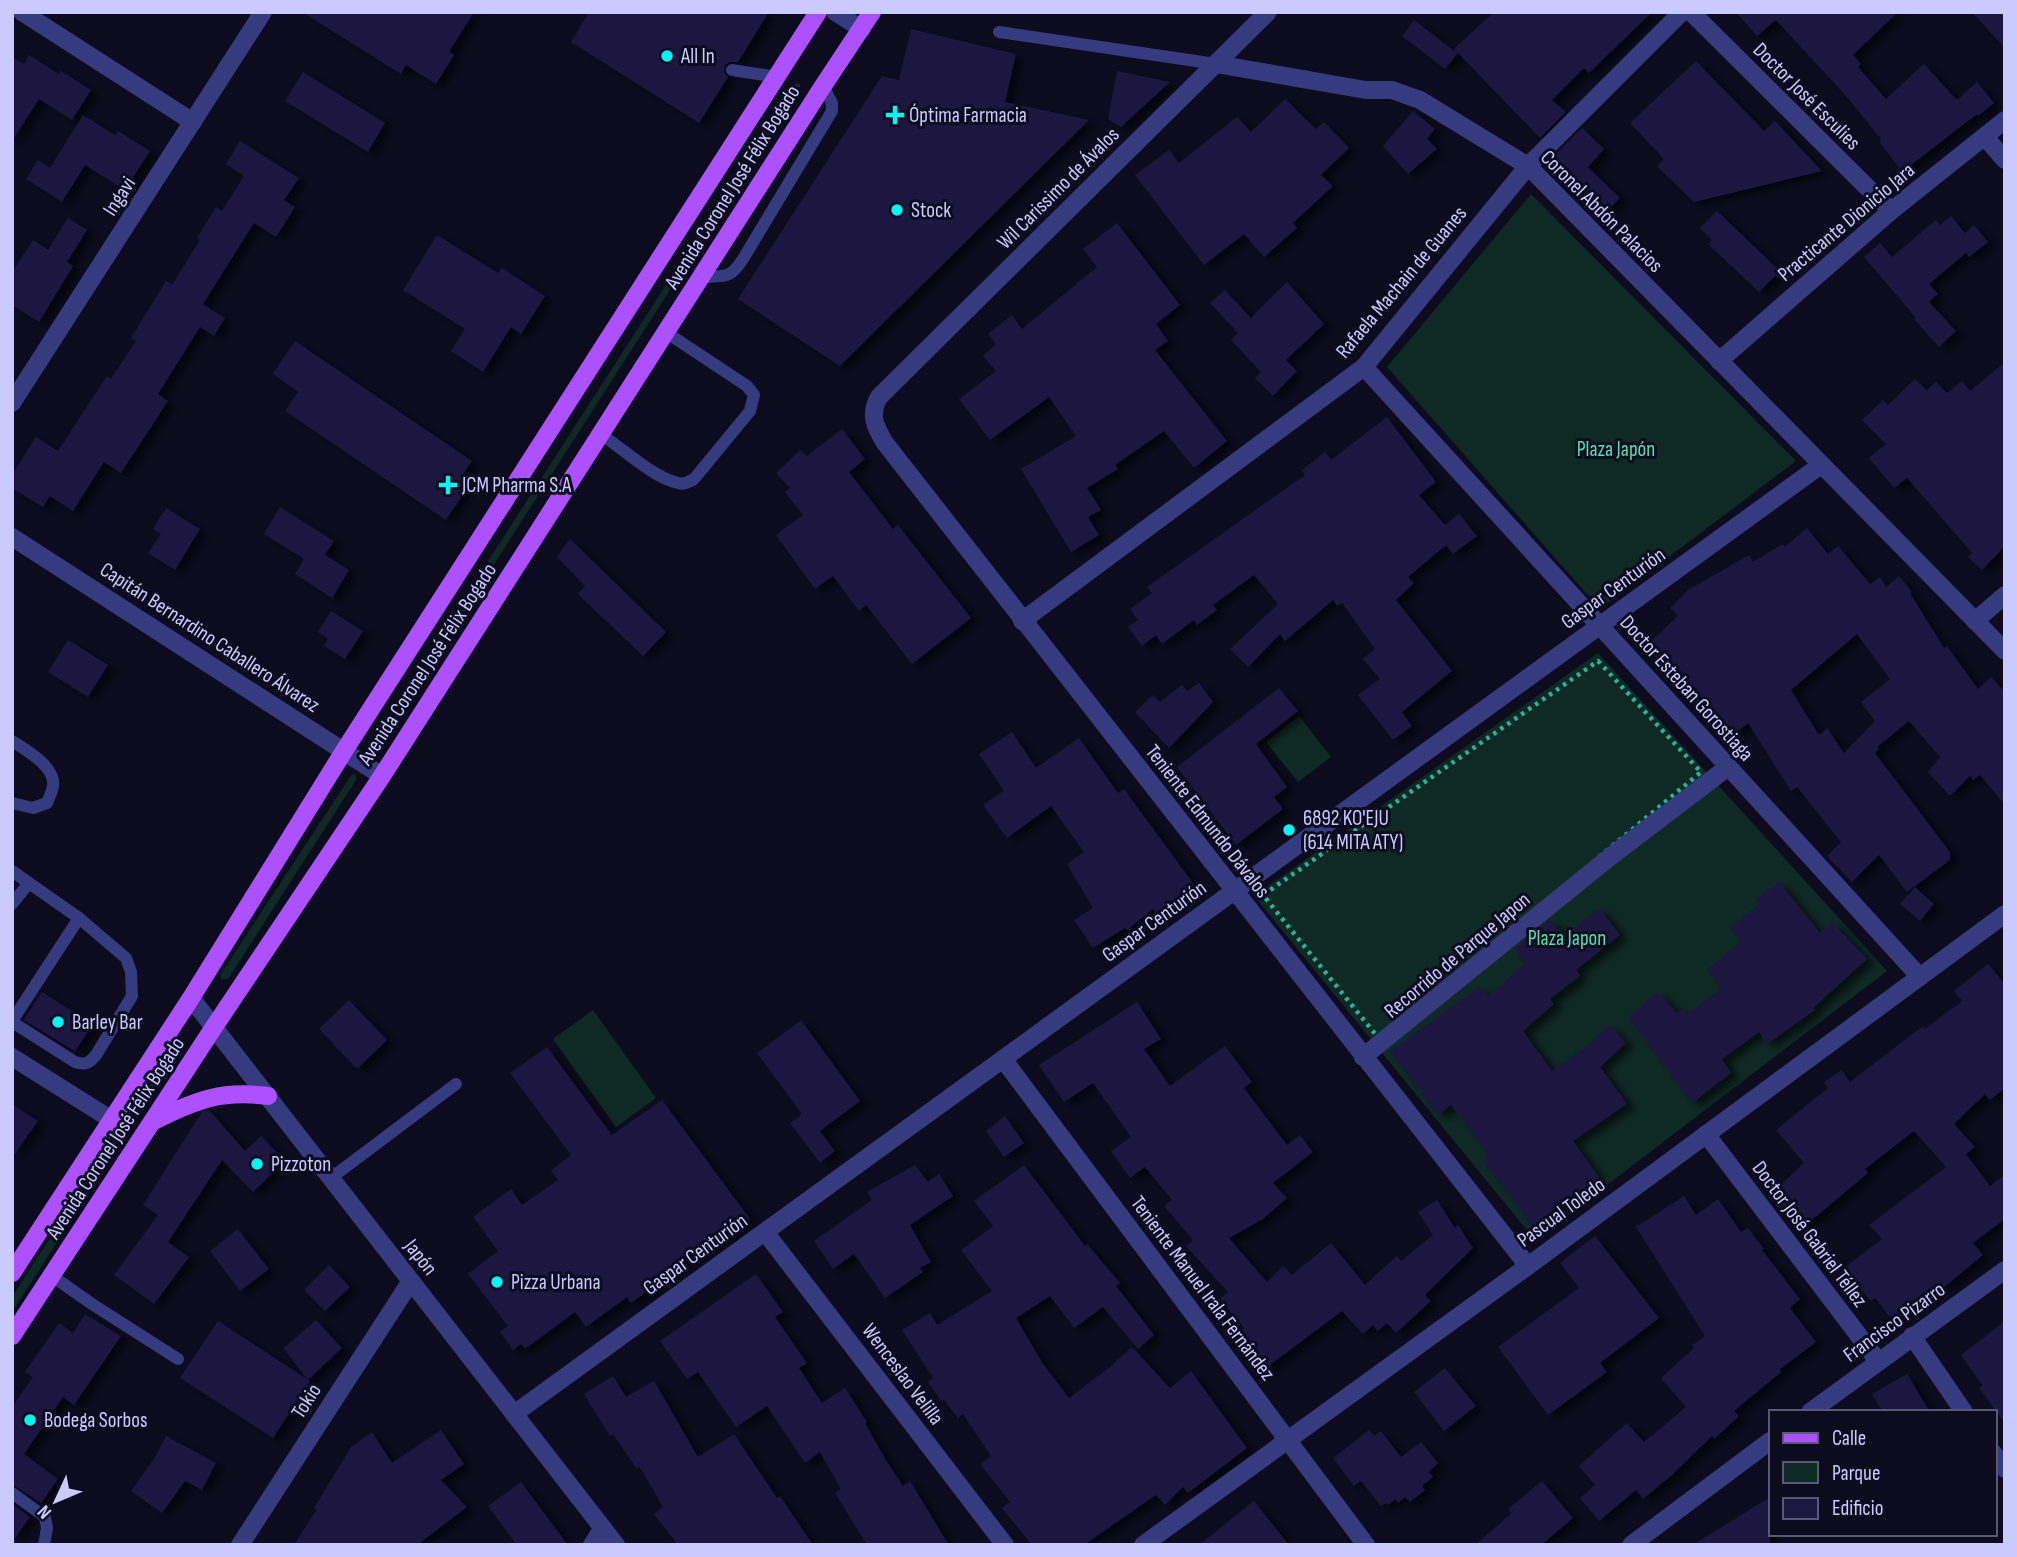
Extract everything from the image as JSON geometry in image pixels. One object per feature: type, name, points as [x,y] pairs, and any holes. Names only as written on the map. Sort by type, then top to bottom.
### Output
[{"type":"main road","name":"Avenida Coronel José Félix Bogado","points":[[12,1273],[191,998],[344,751],[818,12]]},
{"type":"main road","name":"Avenida Coronel José Félix Bogado","points":[[12,1336],[382,776],[872,12]]},
{"type":"main road","points":[[154,1121],[206,1098],[240,1093],[268,1096]]},
{"type":"street","points":[[22,12],[193,122]]},
{"type":"street","name":"Ingavi","points":[[12,403],[263,12]]},
{"type":"street","points":[[835,12],[862,29]]},
{"type":"street","name":"Wil Carissimo de Ávalos","points":[[879,397],[1268,12]]},
{"type":"street","name":"Rafaela Machain de Guanes","points":[[1022,621],[1364,367],[1528,166],[1682,12]]},
{"type":"street","name":"Doctor José Esculies","points":[[1691,12],[1891,211]]},
{"type":"street","name":"Coronel Abdón Palacios","points":[[1216,64],[1366,90],[1392,90],[1420,100],[1528,166],[2005,651]]},
{"type":"street","name":"Practicante Dionicio Jara","points":[[1719,361],[1891,211],[2005,120]]},
{"type":"street","points":[[1985,137],[2005,160]]},
{"type":"street","name":"Doctor Esteban Gorostiaga","points":[[1364,367],[1920,977]]},
{"type":"street","name":"Teniente Edmundo Dávalos","points":[[879,397],[874,405],[874,424],[885,443],[1528,1266]]},
{"type":"street","name":"Gaspar Centurión","points":[[514,1414],[1821,465]]},
{"type":"street","name":"Capitán Bernardino Caballero Álvarez","points":[[12,537],[382,776]]},
{"type":"street","points":[[1975,621],[2005,595]]},
{"type":"street","points":[[1363,1057],[1609,858],[1728,767]]},
{"type":"street","name":"Pascual Toledo","points":[[1143,1545],[1528,1266],[2005,914]]},
{"type":"street","name":"Japón","points":[[191,998],[616,1545]]},
{"type":"street","points":[[12,1056],[112,1120]]},
{"type":"street","name":"Teniente Manuel Irala Fernández","points":[[1003,1059],[1366,1545]]},
{"type":"street","name":"Doctor José Gabriel Téllez","points":[[1706,1134],[1878,1361]]},
{"type":"street","name":"Wenceslao Velilla","points":[[765,1232],[1004,1545]]},
{"type":"street","name":"Francisco Pizarro","points":[[1813,1410],[2005,1270]]},
{"type":"street","name":"Tokio","points":[[240,1545],[411,1281]]},
{"type":"street","points":[[1912,1336],[1963,1410]]},
{"type":"street","points":[[1631,1545],[1769,1442]]},
{"type":"street","points":[[592,1545],[603,1528]]},
{"type":"lane","name":"Coronel Abdón Palacios","points":[[999,32],[1216,64]]},
{"type":"lane","points":[[732,70],[777,77]]},
{"type":"lane","points":[[703,277],[729,276],[743,259],[832,111],[832,103],[823,86]]},
{"type":"lane","points":[[602,435],[656,473],[679,484],[686,484],[694,479],[750,411],[754,395],[747,386],[667,334]]},
{"type":"lane","points":[[12,741],[38,760],[52,776],[53,786],[47,803],[33,808],[12,803]]},
{"type":"lane","points":[[12,871],[79,918],[116,947],[129,965],[132,996],[96,1055],[91,1062],[84,1065],[75,1062],[12,1021],[79,918]]},
{"type":"lane","points":[[12,904],[29,883]]},
{"type":"lane","points":[[331,1178],[456,1084]]},
{"type":"lane","points":[[52,1276],[178,1359]]},
{"type":"lane","points":[[12,1493],[45,1517],[47,1528],[44,1545]]},
{"type":"path","name":"Recorrido de Parque Japon","points":[[1598,660],[1701,772],[1380,1040],[1263,895],[1598,660]]},
{"type":"green space","points":[[796,83],[800,84],[800,87],[382,739],[378,741],[376,735]]},
{"type":"green space","name":"Plaza Japón","points":[[1531,194],[1796,461],[1600,609],[1387,367]]},
{"type":"green space","name":"Plaza Japon","points":[[1598,653],[1887,971],[1535,1240],[1254,896]]},
{"type":"green space","points":[[1299,716],[1331,757],[1298,782],[1266,742]]},
{"type":"green space","points":[[352,774],[356,775],[356,780],[228,979],[221,979],[220,975]]},
{"type":"green space","points":[[593,1010],[656,1098],[616,1127],[553,1039]]},
{"type":"green space","points":[[177,1046],[180,1052],[12,1312],[12,1297],[173,1048]]},
{"type":"building","points":[[302,12],[474,12],[449,52],[454,55],[436,84],[406,65],[401,74]]},
{"type":"building","name":"All In","points":[[589,12],[769,12],[738,62],[725,65],[724,72],[728,77],[699,123],[571,42]]},
{"type":"building","points":[[1494,12],[1652,12],[1589,73],[1584,68],[1552,100],[1566,112],[1540,138],[1458,53],[1445,69],[1402,36],[1414,20],[1457,53],[1454,49]]},
{"type":"building","points":[[1736,12],[1898,12],[1853,55],[1861,64],[1858,67],[1886,99],[1924,64],[1957,100],[1977,82],[1994,103],[1902,172],[1879,141],[1881,139],[1846,96],[1776,20],[1757,36]]},
{"type":"building","points":[[1972,12],[2005,12],[2005,48]]},
{"type":"building","name":"Stock","points":[[911,29],[1016,54],[1005,102],[1089,120],[840,366],[738,299],[882,76],[899,80]]},
{"type":"building","points":[[29,55],[91,90],[72,120],[39,99],[12,141],[12,57],[24,64]]},
{"type":"building","points":[[1696,61],[1764,131],[1775,121],[1822,171],[1694,202],[1657,166],[1664,159],[1630,123]]},
{"type":"building","points":[[1117,71],[1170,82],[1121,127],[1108,119]]},
{"type":"building","points":[[303,72],[385,123],[368,152],[285,101]]},
{"type":"building","points":[[1285,99],[1316,129],[1324,122],[1349,148],[1321,175],[1333,186],[1293,223],[1297,228],[1264,257],[1244,234],[1204,265],[1135,175],[1169,150],[1179,163],[1237,117],[1251,132]]},
{"type":"building","points":[[1413,111],[1435,129],[1427,139],[1437,149],[1408,174],[1383,146]]},
{"type":"building","points":[[83,115],[115,135],[118,131],[150,151],[125,190],[85,165],[62,202],[26,179],[38,160],[50,168]]},
{"type":"building","points":[[1582,128],[1604,149],[1588,167],[1620,198],[1604,214],[1569,178],[1562,185],[1544,166]]},
{"type":"building","points":[[240,141],[299,178],[284,200],[295,207],[276,237],[254,223],[203,304],[225,318],[214,336],[200,327],[158,394],[168,401],[121,473],[104,462],[73,511],[50,496],[43,507],[12,488],[12,475],[36,437],[58,451],[107,376],[111,379],[136,341],[131,338],[166,281],[172,285],[200,240],[197,238],[216,207],[222,211],[244,176],[226,164]]},
{"type":"building","points":[[1717,211],[1780,271],[1759,292],[1708,244],[1712,240],[1700,228]]},
{"type":"building","points":[[1951,216],[1965,233],[1974,225],[1988,242],[1969,257],[1966,253],[1929,284],[1938,294],[1929,302],[1956,331],[1939,347],[1864,257],[1880,243],[1892,257],[1936,220],[1940,225]]},
{"type":"building","points":[[68,218],[87,230],[67,262],[73,266],[39,322],[12,305],[12,272],[33,240],[48,250]]},
{"type":"building","points":[[1117,223],[1180,305],[1156,324],[1168,341],[1155,350],[1227,441],[1194,468],[1164,431],[1115,465],[1118,469],[1087,488],[1101,510],[1088,517],[1099,535],[1071,552],[1021,469],[1076,436],[1049,397],[990,440],[959,399],[996,371],[983,356],[996,344],[988,334],[1012,315],[1022,329],[1097,267],[1083,249]]},
{"type":"building","points":[[437,235],[498,273],[502,268],[545,296],[521,334],[511,327],[483,372],[451,351],[465,329],[403,290]]},
{"type":"building","points":[[1287,282],[1324,324],[1286,360],[1297,371],[1273,396],[1255,378],[1261,372],[1231,340],[1238,333],[1210,303],[1225,290],[1251,318]]},
{"type":"building","points":[[295,341],[472,461],[461,477],[468,487],[446,520],[285,411],[298,392],[273,374]]},
{"type":"building","points":[[2005,362],[2005,546],[1982,570],[1968,557],[1972,553],[1907,478],[1894,488],[1869,458],[1886,444],[1862,420],[1883,400],[1888,405],[1915,379],[1927,390],[1936,382],[1947,393],[1962,381],[1970,391]]},
{"type":"building","points":[[1387,417],[1436,482],[1419,495],[1445,525],[1459,514],[1477,536],[1453,554],[1446,545],[1408,577],[1414,583],[1396,600],[1452,671],[1402,712],[1412,726],[1393,740],[1358,695],[1380,679],[1363,659],[1375,649],[1342,603],[1337,606],[1333,600],[1285,641],[1280,634],[1248,667],[1230,649],[1278,604],[1254,575],[1213,605],[1217,610],[1197,625],[1194,620],[1162,644],[1156,635],[1142,646],[1128,627],[1138,620],[1130,609],[1152,593],[1147,587],[1305,475],[1302,470],[1325,452],[1331,460]]},
{"type":"building","points":[[842,429],[865,459],[849,472],[893,529],[898,525],[971,618],[912,664],[866,605],[859,611],[833,576],[815,589],[776,535],[803,515],[785,492],[790,488],[776,473],[800,450],[807,456]]},
{"type":"building","points":[[280,507],[334,541],[325,555],[349,570],[332,598],[295,574],[304,559],[264,534]]},
{"type":"building","points":[[166,508],[200,529],[175,570],[148,553],[161,534],[153,529]]},
{"type":"building","points":[[1807,528],[1828,554],[1838,546],[1870,584],[1880,577],[1886,587],[1899,576],[1912,592],[1910,593],[1944,648],[1947,646],[1978,689],[1991,677],[2005,692],[2005,805],[1980,775],[1973,780],[1970,776],[1950,796],[1928,772],[1940,757],[1909,721],[1877,747],[1879,749],[1875,753],[1950,852],[1950,860],[1907,892],[1879,855],[1852,882],[1827,856],[1841,842],[1797,787],[1791,791],[1748,723],[1724,742],[1693,703],[1696,700],[1646,646],[1678,616],[1670,608],[1688,590],[1749,555],[1753,562],[1783,544],[1785,547]],"holes":[[[1857,634],[1890,679],[1861,702],[1875,721],[1844,753],[1827,728],[1819,735],[1791,690]]]},
{"type":"building","points":[[570,539],[666,632],[643,656],[578,594],[585,586],[557,557]]},
{"type":"building","points":[[331,611],[363,631],[345,659],[324,646],[328,639],[318,632]]},
{"type":"building","points":[[68,640],[108,665],[88,697],[48,672]]},
{"type":"building","points":[[1199,683],[1213,702],[1169,748],[1135,712],[1153,695],[1160,702],[1182,685],[1187,691]]},
{"type":"building","points":[[1279,688],[1298,711],[1256,744],[1287,787],[1274,797],[1283,809],[1236,845],[1177,767]]},
{"type":"building","points":[[1012,732],[1036,768],[1079,738],[1118,793],[1124,789],[1196,887],[1158,915],[1153,909],[1127,930],[1125,928],[1093,948],[1074,920],[1093,908],[1067,864],[1084,852],[1051,806],[1007,838],[983,805],[1004,791],[979,754]]},
{"type":"building","points":[[1779,882],[1820,933],[1832,922],[1867,959],[1813,1008],[1815,1010],[1767,1044],[1759,1032],[1722,1059],[1731,1073],[1692,1103],[1628,1017],[1658,992],[1677,1013],[1682,1009],[1686,1015],[1722,988],[1707,969],[1741,942],[1730,928],[1759,904],[1756,900]]},
{"type":"building","points":[[1915,887],[1934,904],[1920,921],[1900,904]]},
{"type":"building","points":[[1599,908],[1620,935],[1576,970],[1580,976],[1550,999],[1554,1004],[1523,1031],[1552,1071],[1610,1025],[1626,1043],[1600,1067],[1627,1104],[1573,1141],[1599,1177],[1533,1227],[1483,1160],[1489,1155],[1451,1105],[1438,1115],[1390,1051],[1479,987],[1488,996],[1525,964],[1514,950],[1550,920],[1564,937]]},
{"type":"building","points":[[1988,964],[2005,984],[2005,1088],[1990,1100],[1985,1094],[1954,1124],[1975,1147],[1966,1154],[1990,1186],[2005,1175],[2005,1219],[1973,1243],[1983,1255],[1943,1288],[1939,1283],[1893,1321],[1875,1298],[1871,1301],[1844,1268],[1882,1239],[1869,1225],[1946,1167],[1914,1131],[1865,1169],[1868,1173],[1800,1230],[1772,1193],[1804,1163],[1776,1130],[1828,1088],[1824,1082],[1842,1070],[1850,1082],[1923,1026],[1925,1029],[1962,1001],[1954,991]]},
{"type":"building","name":"Barley Bar","points":[[42,992],[93,1024],[75,1051],[24,1020]]},
{"type":"building","points":[[349,1000],[387,1040],[357,1069],[319,1029]]},
{"type":"building","points":[[1137,1002],[1161,1039],[1144,1049],[1170,1086],[1225,1046],[1252,1082],[1244,1088],[1287,1145],[1300,1135],[1313,1152],[1273,1183],[1287,1198],[1263,1219],[1229,1238],[1267,1282],[1283,1266],[1292,1275],[1331,1243],[1365,1285],[1397,1256],[1401,1261],[1433,1235],[1418,1212],[1437,1200],[1455,1228],[1458,1225],[1473,1248],[1425,1295],[1431,1301],[1396,1333],[1387,1323],[1378,1331],[1373,1325],[1363,1334],[1342,1311],[1266,1368],[1239,1331],[1244,1328],[1220,1299],[1228,1292],[1186,1246],[1193,1240],[1164,1206],[1172,1200],[1145,1167],[1130,1178],[1111,1151],[1131,1137],[1093,1083],[1064,1102],[1039,1065]]},
{"type":"building","points":[[801,1020],[860,1101],[820,1131],[835,1151],[820,1163],[790,1123],[802,1114],[757,1053]]},
{"type":"building","points":[[547,1047],[612,1135],[662,1100],[750,1219],[710,1248],[708,1245],[631,1303],[627,1297],[586,1327],[575,1312],[525,1349],[521,1344],[513,1350],[500,1332],[508,1326],[468,1274],[498,1251],[473,1217],[511,1189],[522,1205],[558,1180],[551,1170],[571,1155],[510,1073]]},
{"type":"building","points":[[12,1104],[38,1121],[12,1158]]},
{"type":"building","points":[[209,1110],[245,1151],[261,1136],[285,1161],[253,1192],[222,1160],[168,1242],[189,1257],[154,1304],[114,1275],[158,1215],[143,1205],[202,1112]]},
{"type":"building","points":[[1005,1116],[1024,1143],[1004,1157],[986,1131]]},
{"type":"building","points":[[915,1165],[928,1182],[939,1174],[953,1196],[910,1225],[931,1262],[920,1268],[923,1272],[885,1298],[854,1254],[833,1269],[814,1241],[872,1200],[867,1192]]},
{"type":"building","points":[[1024,1165],[1085,1246],[1087,1244],[1120,1283],[1116,1286],[1154,1335],[1138,1349],[1103,1307],[1074,1328],[1050,1296],[1016,1318],[1043,1364],[1069,1398],[1132,1347],[1170,1388],[1191,1371],[1247,1448],[1188,1493],[1183,1487],[1165,1505],[1156,1495],[1084,1545],[1032,1545],[1002,1508],[1010,1502],[980,1464],[991,1456],[963,1414],[958,1418],[944,1400],[941,1401],[928,1382],[933,1378],[902,1330],[930,1313],[937,1325],[992,1291],[961,1250],[993,1226],[974,1201]]},
{"type":"building","points":[[1684,1196],[1696,1215],[1718,1199],[1741,1232],[1748,1228],[1800,1299],[1790,1308],[1816,1342],[1779,1370],[1781,1372],[1734,1411],[1739,1416],[1714,1439],[1712,1436],[1643,1499],[1636,1490],[1599,1521],[1580,1498],[1595,1485],[1579,1466],[1627,1423],[1644,1442],[1686,1407],[1661,1378],[1694,1348],[1692,1345],[1705,1336],[1636,1227]]},
{"type":"building","points":[[238,1229],[269,1269],[240,1291],[210,1251]]},
{"type":"building","points":[[1595,1236],[1659,1318],[1600,1363],[1607,1372],[1548,1415],[1498,1347],[1579,1288],[1560,1263]]},
{"type":"building","points":[[329,1265],[350,1287],[325,1311],[304,1290]]},
{"type":"building","points":[[756,1274],[783,1312],[775,1317],[807,1363],[799,1368],[822,1403],[845,1388],[867,1422],[865,1423],[887,1462],[903,1486],[910,1481],[949,1545],[867,1545],[835,1493],[841,1489],[820,1452],[805,1463],[767,1406],[736,1427],[698,1372],[687,1379],[660,1341]]},
{"type":"building","points":[[85,1314],[121,1336],[74,1405],[63,1397],[24,1454],[58,1479],[41,1503],[12,1484],[12,1407],[33,1377],[25,1372],[59,1323],[73,1333]]},
{"type":"building","points":[[316,1320],[342,1348],[308,1380],[310,1381],[273,1438],[180,1378],[218,1321],[307,1379],[284,1348]]},
{"type":"building","points":[[2005,1321],[2005,1423],[1979,1388],[1983,1386],[1961,1355]]},
{"type":"building","points":[[1445,1368],[1476,1406],[1444,1431],[1414,1392]]},
{"type":"building","points":[[1907,1374],[1929,1410],[1882,1410],[1872,1394]]},
{"type":"building","points":[[613,1376],[626,1397],[654,1381],[698,1457],[734,1434],[813,1545],[678,1545],[654,1514],[663,1507],[639,1466],[636,1468],[613,1434],[610,1436],[584,1394]]},
{"type":"building","points":[[441,1430],[464,1464],[441,1480],[467,1507],[417,1545],[294,1545],[351,1447],[372,1432],[392,1463]]},
{"type":"building","points":[[1369,1430],[1374,1436],[1381,1431],[1401,1457],[1421,1442],[1438,1463],[1429,1472],[1433,1477],[1422,1486],[1425,1490],[1410,1502],[1405,1497],[1398,1503],[1396,1499],[1381,1506],[1361,1481],[1354,1486],[1333,1458]]},
{"type":"building","points":[[166,1436],[216,1463],[202,1490],[185,1481],[162,1513],[131,1491],[154,1459]]},
{"type":"building","points":[[1542,1481],[1573,1518],[1541,1545],[1475,1545],[1512,1513],[1508,1509]]},
{"type":"building","points":[[521,1482],[568,1545],[517,1545],[488,1506]]},
{"type":"building","points":[[1769,1498],[1770,1545],[1693,1545]]},
{"type":"building","points":[[1254,1501],[1289,1545],[1199,1545]]},
{"type":"building","points":[[12,1504],[30,1517],[12,1542]]},
{"type":"place","name":"All In","points":[[667,56]]},
{"type":"place","name":"Óptima Farmacia","points":[[895,115]]},
{"type":"place","name":"Stock","points":[[897,210]]},
{"type":"place","name":"JCM Pharma S.A","points":[[448,485]]},
{"type":"place","name":"6892 KO'EJU (614 MITA ATY)","points":[[1289,830]]},
{"type":"place","name":"Barley Bar","points":[[58,1022]]},
{"type":"place","name":"Pizzoton","points":[[257,1164]]},
{"type":"place","name":"Pizza Urbana","points":[[497,1282]]},
{"type":"place","name":"Bodega Sorbos","points":[[30,1420]]}]
